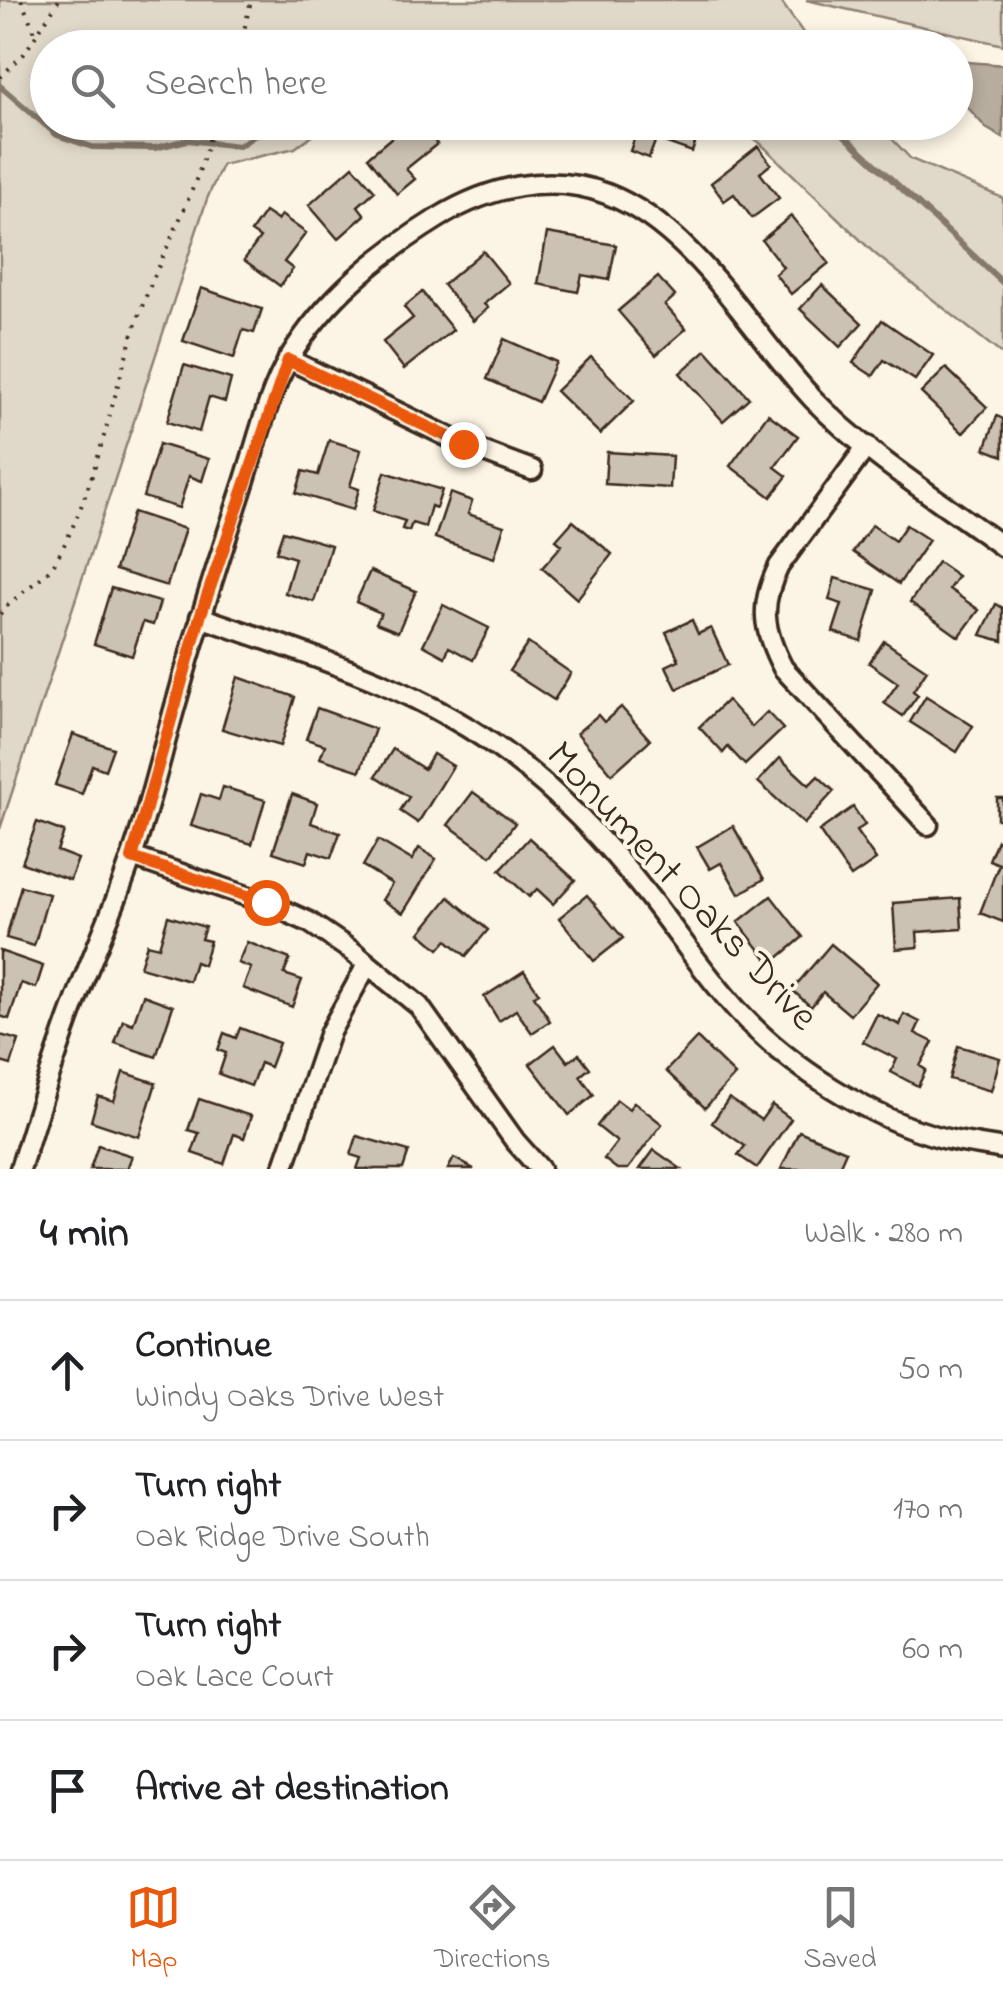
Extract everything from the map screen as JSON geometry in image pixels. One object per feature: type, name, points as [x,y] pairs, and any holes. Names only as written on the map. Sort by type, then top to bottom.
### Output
[{"type":"street","points":[[20,1169],[72,1008],[132,858],[200,617],[288,360],[341,292],[428,224],[472,197],[524,185],[571,185],[603,192],[639,208],[673,232],[814,400],[867,446],[1003,547]]},
{"type":"street","points":[[288,360],[463,444],[532,470]]},
{"type":"street","points":[[867,446],[779,566],[768,588],[765,616],[770,644],[783,668],[928,825]]},
{"type":"street","name":"Monument Oaks Drive","points":[[200,617],[374,678],[474,732],[510,756],[585,822],[741,1014],[795,1062],[835,1091],[910,1126],[942,1138],[1003,1149]]},
{"type":"street","points":[[132,858],[266,902],[308,922],[367,965],[419,1006],[514,1141],[540,1169]]},
{"type":"street","points":[[282,1169],[330,1032],[367,965]]},
{"type":"path","points":[[22,0],[33,30]]},
{"type":"path","points":[[40,30],[59,0]]},
{"type":"path","points":[[244,30],[252,0]]},
{"type":"path","points":[[0,77],[30,46]]},
{"type":"path","points":[[0,614],[21,591],[52,568],[68,539],[140,312],[185,212],[208,140]]},
{"type":"shaded area","points":[[0,0],[780,0],[801,30],[30,30],[30,140],[306,140],[295,148],[222,165],[207,199],[0,829]]},
{"type":"shaded area","points":[[806,0],[1003,0],[1003,45],[973,38],[973,30],[937,30]]},
{"type":"shaded area","points":[[973,62],[1003,65],[1003,138],[986,128],[973,113]]},
{"type":"shaded area","points":[[756,140],[893,140],[911,159],[1003,198],[1003,355],[874,253]]},
{"type":"building","points":[[388,140],[434,140],[437,144],[406,169],[415,179],[397,194],[368,157]]},
{"type":"building","points":[[634,140],[656,140],[649,158],[630,151]]},
{"type":"building","points":[[659,140],[696,140],[692,152]]},
{"type":"building","points":[[758,146],[771,164],[760,173],[779,198],[752,218],[734,194],[724,201],[711,183]]},
{"type":"building","points":[[353,166],[375,191],[358,206],[365,215],[338,239],[309,205]]},
{"type":"building","points":[[265,212],[277,220],[281,215],[306,233],[284,262],[293,269],[280,286],[244,260],[260,238],[251,232]]},
{"type":"building","points":[[791,216],[829,263],[791,294],[775,274],[783,267],[762,240]]},
{"type":"building","points":[[547,233],[616,245],[609,280],[582,275],[578,292],[538,284]]},
{"type":"building","points":[[483,251],[509,283],[484,304],[488,308],[473,321],[443,285]]},
{"type":"building","points":[[658,277],[675,296],[665,305],[686,329],[656,355],[618,311]]},
{"type":"building","points":[[822,285],[862,323],[840,347],[800,309]]},
{"type":"building","points":[[201,288],[262,309],[254,333],[243,330],[234,358],[183,341]]},
{"type":"building","points":[[422,292],[453,330],[404,369],[383,342],[413,318],[404,307]]},
{"type":"building","points":[[882,320],[933,355],[915,380],[884,360],[873,376],[853,363]]},
{"type":"building","points":[[504,339],[556,362],[538,402],[487,379]]},
{"type":"building","points":[[706,350],[749,398],[723,421],[680,373]]},
{"type":"building","points":[[591,357],[634,401],[600,434],[556,391]]},
{"type":"building","points":[[184,365],[231,379],[225,402],[209,397],[199,432],[167,422]]},
{"type":"building","points":[[946,368],[987,407],[963,433],[921,393]]},
{"type":"building","points":[[768,414],[798,436],[775,467],[787,476],[771,497],[730,466]]},
{"type":"building","points":[[997,416],[1003,419],[1003,456],[985,449]]},
{"type":"building","points":[[329,440],[361,450],[350,486],[359,489],[353,510],[296,493],[303,471],[318,475]]},
{"type":"building","points":[[159,444],[209,459],[202,481],[189,476],[179,508],[143,497]]},
{"type":"building","points":[[607,452],[672,456],[670,488],[605,484]]},
{"type":"building","points":[[385,472],[442,490],[436,508],[431,506],[425,527],[412,523],[409,531],[402,529],[405,521],[373,511]]},
{"type":"building","points":[[450,493],[472,501],[468,514],[504,526],[494,558],[435,538]]},
{"type":"building","points":[[133,512],[185,529],[167,586],[115,570]]},
{"type":"building","points":[[573,521],[612,554],[577,599],[542,568],[562,545],[556,540]]},
{"type":"building","points":[[872,525],[895,541],[906,525],[929,540],[899,584],[853,552]]},
{"type":"building","points":[[283,531],[331,545],[314,602],[285,593],[295,558],[276,552]]},
{"type":"building","points":[[938,562],[958,576],[949,589],[979,610],[959,637],[910,602]]},
{"type":"building","points":[[370,571],[416,591],[398,632],[376,623],[381,613],[356,602]]},
{"type":"building","points":[[835,578],[876,590],[861,641],[833,632],[842,604],[829,600]]},
{"type":"building","points":[[111,588],[160,602],[153,625],[143,622],[132,656],[94,644]]},
{"type":"building","points":[[996,604],[1003,608],[1003,641],[981,635]]},
{"type":"building","points":[[443,605],[489,628],[473,660],[449,647],[445,657],[423,645]]},
{"type":"building","points":[[692,620],[698,634],[711,628],[728,665],[677,689],[666,666],[679,660],[666,632]]},
{"type":"building","points":[[884,641],[927,670],[913,691],[918,695],[903,716],[884,703],[898,683],[869,663]]},
{"type":"building","points":[[528,643],[571,673],[554,700],[509,671]]},
{"type":"building","points":[[238,677],[295,697],[280,746],[222,729]]},
{"type":"building","points":[[926,696],[973,726],[957,752],[910,722]]},
{"type":"building","points":[[727,700],[752,727],[767,712],[783,729],[745,765],[728,747],[723,753],[699,727]]},
{"type":"building","points":[[621,707],[650,740],[612,774],[577,733],[598,715],[604,722]]},
{"type":"building","points":[[317,708],[375,729],[360,771],[320,758],[325,745],[306,739]]},
{"type":"building","points":[[73,734],[113,748],[105,770],[92,765],[82,794],[55,785]]},
{"type":"building","points":[[393,749],[424,769],[433,754],[453,766],[418,823],[400,811],[409,797],[376,776]]},
{"type":"building","points":[[780,758],[809,785],[818,776],[834,791],[804,824],[758,782]]},
{"type":"building","points":[[223,787],[265,800],[252,844],[191,826],[201,794],[219,800]]},
{"type":"building","points":[[473,792],[515,823],[491,856],[448,825]]},
{"type":"building","points":[[292,794],[317,803],[311,823],[340,833],[331,858],[310,851],[306,863],[273,852]]},
{"type":"building","points":[[997,798],[1003,798],[1003,819],[997,819]]},
{"type":"building","points":[[853,807],[865,825],[856,831],[876,860],[851,877],[819,831]]},
{"type":"building","points":[[37,822],[64,832],[57,851],[78,859],[70,880],[22,863]]},
{"type":"building","points":[[733,826],[764,879],[739,894],[721,863],[710,869],[697,847]]},
{"type":"building","points":[[529,838],[575,880],[553,904],[537,889],[529,897],[500,870]]},
{"type":"building","points":[[378,840],[412,860],[419,848],[436,859],[403,913],[382,900],[392,884],[363,866]]},
{"type":"building","points":[[997,840],[1003,842],[1003,922],[980,913],[999,864],[989,860]]},
{"type":"building","points":[[21,886],[49,894],[34,946],[6,938]]},
{"type":"building","points":[[587,895],[623,938],[594,961],[559,918]]},
{"type":"building","points":[[771,896],[803,937],[771,964],[738,922]]},
{"type":"building","points":[[449,897],[488,930],[466,956],[447,940],[439,949],[420,933]]},
{"type":"building","points":[[960,898],[962,929],[917,932],[918,947],[896,949],[893,903]]},
{"type":"building","points":[[168,916],[205,927],[201,939],[210,941],[203,965],[195,962],[189,981],[140,967],[147,944],[159,947]]},
{"type":"building","points":[[247,942],[290,959],[284,974],[302,980],[292,1007],[243,988],[251,968],[238,963]]},
{"type":"building","points":[[831,944],[877,983],[850,1015],[823,992],[811,1007],[792,990]]},
{"type":"building","points":[[0,951],[43,966],[36,988],[21,983],[9,1019],[0,1016]]},
{"type":"building","points":[[524,971],[539,993],[534,996],[550,1021],[532,1033],[516,1010],[499,1021],[484,997]]},
{"type":"building","points":[[143,995],[173,1006],[156,1057],[115,1043],[123,1020],[133,1024]]},
{"type":"building","points":[[877,1014],[900,1025],[904,1014],[920,1022],[915,1033],[933,1042],[920,1066],[926,1070],[918,1086],[891,1072],[897,1059],[863,1042]]},
{"type":"building","points":[[240,1028],[279,1043],[270,1067],[260,1063],[251,1086],[219,1074],[226,1053],[218,1050],[224,1033],[236,1038]]},
{"type":"building","points":[[0,1035],[19,1040],[11,1065],[1,1062],[0,1067]]},
{"type":"building","points":[[697,1038],[735,1075],[705,1108],[666,1071]]},
{"type":"building","points":[[555,1045],[568,1062],[579,1054],[590,1068],[580,1076],[594,1095],[569,1115],[530,1064]]},
{"type":"building","points":[[958,1046],[1000,1058],[991,1091],[949,1079]]},
{"type":"building","points":[[123,1072],[156,1083],[139,1137],[91,1121],[98,1096],[114,1101]]},
{"type":"building","points":[[729,1098],[761,1120],[772,1105],[791,1119],[757,1168],[738,1155],[745,1146],[712,1123]]},
{"type":"building","points":[[199,1099],[251,1116],[244,1138],[234,1134],[224,1164],[192,1153],[199,1133],[188,1130]]},
{"type":"building","points":[[617,1100],[629,1109],[634,1102],[662,1124],[628,1169],[617,1169],[604,1159],[617,1142],[597,1126]]},
{"type":"building","points":[[799,1131],[846,1151],[838,1169],[781,1169]]},
{"type":"building","points":[[357,1136],[409,1151],[403,1169],[357,1169],[361,1158],[351,1155]]},
{"type":"building","points":[[98,1145],[132,1156],[127,1169],[90,1169]]},
{"type":"building","points":[[654,1150],[681,1169],[640,1169]]},
{"type":"building","points":[[454,1158],[474,1169],[448,1169]]},
{"type":"waterway","points":[[0,86],[30,112]]},
{"type":"waterway","points":[[72,140],[92,147],[155,148],[187,140]]},
{"type":"waterway","points":[[187,140],[239,146],[248,140]]},
{"type":"waterway","points":[[849,140],[1003,283]]},
{"type":"route","points":[[266,902],[132,858],[200,617],[288,360],[463,444]]}]
